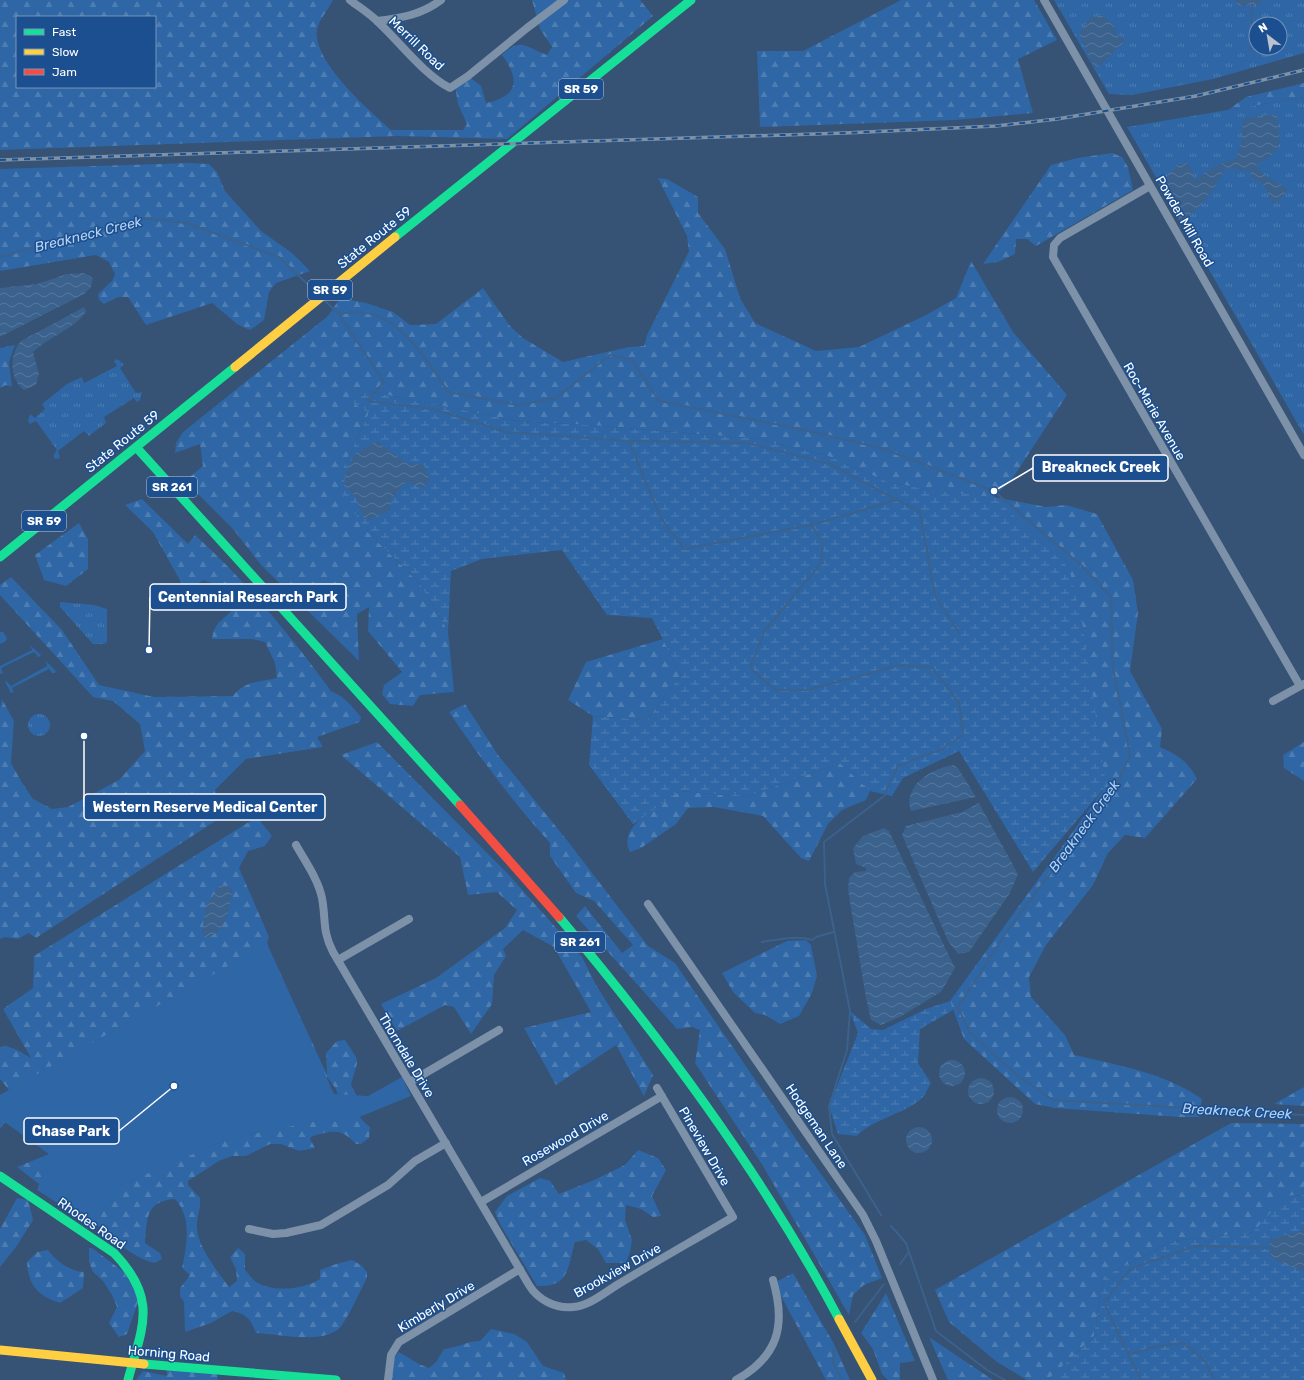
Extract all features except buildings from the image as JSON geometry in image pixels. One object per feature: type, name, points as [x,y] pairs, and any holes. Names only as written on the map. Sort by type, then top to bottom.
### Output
[{"type":"main road","name":"State Route 59","points":[[0,557],[354,270],[691,0]]},
{"type":"main road","name":"SR 261","points":[[136,447],[509,859],[566,924],[617,988],[693,1088],[737,1151],[808,1265],[872,1380]]},
{"type":"main road","name":"Rhodes Road","points":[[0,1176],[114,1253],[128,1265],[137,1278],[144,1301],[144,1313],[128,1380]]},
{"type":"main road","name":"Horning Road","points":[[0,1350],[295,1379],[336,1380]]},
{"type":"street","name":"Merrill Road","points":[[350,0],[377,21],[443,84],[450,88],[468,76],[564,0]]},
{"type":"street","points":[[377,21],[410,17],[426,10],[441,0]]},
{"type":"street","name":"Powder Mill Road","points":[[1044,0],[1304,455]]},
{"type":"street","name":"Roc-Marie Avenue","points":[[1150,186],[1060,238],[1054,245],[1053,257],[1302,685]]},
{"type":"street","points":[[1273,701],[1302,685]]},
{"type":"street","name":"Thorndale Drive","points":[[296,844],[320,890],[323,902],[325,933],[338,960],[520,1269]]},
{"type":"street","name":"Hodgeman Lane","points":[[648,904],[863,1215],[876,1240],[934,1380]]},
{"type":"street","points":[[338,960],[408,919]]},
{"type":"street","points":[[410,1082],[499,1030]]},
{"type":"street","name":"Pineview Drive","points":[[657,1088],[733,1217]]},
{"type":"street","name":"Rosewood Drive","points":[[481,1202],[662,1096]]},
{"type":"street","points":[[249,1229],[259,1232],[280,1234],[321,1225],[388,1185],[415,1160],[446,1143]]},
{"type":"street","name":"Brookview Drive","points":[[520,1269],[534,1292],[540,1298],[561,1307],[578,1306],[606,1292],[733,1217]]},
{"type":"street","name":"Kimberly Drive","points":[[388,1380],[391,1355],[399,1342],[520,1269]]},
{"type":"street","points":[[738,1380],[768,1353],[777,1334],[780,1312],[773,1280]]},
{"type":"green space","points":[[0,0],[333,0],[318,26],[317,39],[322,53],[342,82],[391,130],[463,130],[467,124],[458,104],[455,86],[468,76],[481,86],[486,103],[505,96],[510,91],[514,79],[508,64],[502,55],[514,46],[519,45],[524,45],[547,55],[552,47],[540,29],[532,0],[640,0],[653,16],[507,139],[398,136],[0,150]]},
{"type":"green space","points":[[901,0],[1034,0],[1057,40],[1018,59],[1033,113],[956,120],[760,127],[757,51],[803,51]]},
{"type":"green space","points":[[1054,0],[1304,0],[1304,53],[1213,79],[1132,95],[1109,94]]},
{"type":"green space","points":[[1304,83],[1304,97],[1228,110],[1246,97]]},
{"type":"green space","points":[[1304,97],[1304,435],[1127,127]]},
{"type":"green space","points":[[1112,153],[1122,157],[1128,167],[1133,190],[1036,246],[1027,239],[1016,239],[1015,254],[998,262],[983,264],[1051,165],[1077,158]]},
{"type":"green space","points":[[189,163],[209,164],[217,172],[225,191],[261,231],[292,253],[310,271],[276,283],[269,292],[264,320],[250,330],[237,324],[212,303],[146,325],[128,297],[118,297],[104,304],[99,300],[98,294],[112,281],[115,274],[109,262],[96,255],[0,271],[0,169]]},
{"type":"green space","points":[[658,178],[667,179],[698,197],[698,213],[725,249],[740,298],[755,323],[816,351],[859,347],[926,315],[956,298],[971,261],[1013,332],[1067,395],[1012,479],[994,497],[1046,507],[1066,505],[1097,514],[1133,580],[1138,613],[1130,671],[1162,729],[1160,747],[1182,759],[1197,779],[1145,838],[1125,835],[1108,853],[1093,885],[1046,945],[1029,977],[1031,997],[1065,1035],[1074,1055],[1141,1071],[1157,1076],[1188,1090],[1202,1099],[1199,1117],[1179,1117],[1055,1108],[1035,1104],[964,1039],[950,1001],[1106,786],[930,490],[888,482],[828,456],[759,439],[603,426],[518,421],[367,391],[351,401],[369,413],[342,471],[367,531],[420,584],[448,631],[454,692],[420,695],[413,706],[390,704],[382,694],[384,685],[402,672],[368,631],[369,607],[357,614],[359,661],[261,565],[233,529],[185,481],[203,466],[200,444],[175,453],[176,443],[183,432],[328,316],[340,298],[366,303],[393,312],[410,325],[436,324],[483,288],[510,326],[523,338],[563,362],[629,347],[644,346],[647,335],[689,251],[687,236]]},
{"type":"green space","points":[[15,345],[9,362],[12,387],[6,385],[0,388],[0,348]]},
{"type":"green space","points":[[117,359],[124,364],[120,368],[136,393],[142,392],[140,400],[137,402],[134,398],[104,417],[106,423],[89,436],[84,431],[58,451],[60,458],[55,459],[53,456],[57,450],[36,421],[30,424],[28,421],[30,414],[35,418],[45,409],[42,404],[67,384],[82,377],[84,383],[117,366],[114,361]]},
{"type":"green space","points":[[367,391],[518,421],[603,426],[759,439],[828,456],[888,482],[930,490],[994,497],[1069,568],[1082,621],[1106,786],[1033,872],[959,751],[903,778],[892,796],[870,791],[840,763],[745,797],[680,791],[633,824],[589,765],[593,716],[647,720],[681,675],[652,618],[607,615],[562,550],[482,559],[451,571],[448,631],[420,584],[367,531],[341,493],[342,471],[369,413],[350,401]]},
{"type":"green space","points":[[142,499],[188,544],[195,535],[232,571],[284,630],[331,691],[348,702],[361,717],[360,722],[317,737],[323,747],[246,759],[215,790],[223,816],[36,938],[29,933],[18,939],[5,937],[0,939],[0,708],[2,699],[14,721],[11,763],[33,799],[52,809],[68,807],[119,780],[145,751],[140,724],[113,701],[93,697],[0,595],[0,585],[11,577],[62,630],[99,685],[154,697],[233,696],[242,687],[259,681],[277,678],[275,663],[265,642],[252,639],[212,639],[216,626],[229,614],[234,606],[217,585],[203,580],[195,586],[182,584],[153,532],[125,505]]},
{"type":"green space","points":[[79,523],[88,539],[88,569],[66,586],[44,580],[35,555]]},
{"type":"green space","points":[[60,602],[94,605],[107,609],[107,642],[104,644],[93,644],[60,607]]},
{"type":"green space","points":[[0,632],[3,632],[7,638],[6,641],[0,644]]},
{"type":"green space","points":[[663,639],[681,675],[647,720],[593,716],[568,700],[586,662]]},
{"type":"green space","points":[[30,645],[41,656],[38,657],[34,652],[1,668],[3,673],[0,674],[0,666],[32,650]]},
{"type":"green space","points":[[46,661],[56,671],[55,673],[52,673],[49,669],[12,688],[14,692],[11,693],[5,682],[6,681],[11,686],[47,666]]},
{"type":"green space","points":[[465,704],[498,755],[566,839],[648,946],[675,963],[800,1145],[865,1235],[882,1278],[864,1285],[853,1295],[849,1315],[763,1166],[695,1063],[700,1030],[692,1027],[677,1029],[576,916],[585,906],[622,953],[633,945],[594,901],[576,893],[550,856],[550,843],[510,796],[449,712]]},
{"type":"green space","points":[[39,714],[47,717],[50,725],[47,733],[39,736],[31,733],[28,725],[31,717]]},
{"type":"green space","points":[[377,742],[507,873],[582,957],[596,985],[653,1075],[644,1096],[616,1045],[556,1085],[524,1028],[591,1012],[554,947],[523,930],[503,949],[506,956],[494,975],[492,1004],[471,1034],[454,1007],[445,1005],[397,1031],[381,1004],[436,978],[505,928],[517,910],[497,892],[468,895],[460,857],[341,755]]},
{"type":"green space","points":[[1304,742],[1304,781],[1284,768],[1283,755]]},
{"type":"green space","points":[[840,763],[870,791],[866,800],[842,810],[828,824],[809,861],[801,858],[763,816],[714,807],[688,808],[676,824],[641,848],[630,852],[627,842],[629,833],[635,824],[643,816],[680,791],[745,797]]},
{"type":"green space","points":[[257,817],[272,836],[265,846],[248,851],[239,868],[269,937],[267,944],[327,1075],[326,1053],[337,1041],[345,1040],[356,1058],[357,1065],[351,1085],[357,1097],[357,1112],[362,1120],[370,1127],[369,1138],[361,1144],[356,1144],[341,1133],[325,1133],[312,1136],[310,1139],[315,1148],[299,1151],[281,1144],[270,1144],[246,1156],[232,1156],[219,1161],[188,1181],[188,1185],[200,1198],[197,1226],[200,1241],[208,1258],[229,1287],[237,1281],[236,1269],[230,1257],[238,1248],[245,1254],[245,1270],[256,1282],[271,1288],[280,1289],[306,1285],[320,1279],[320,1270],[352,1260],[361,1265],[367,1272],[367,1278],[342,1325],[335,1331],[326,1335],[314,1337],[256,1333],[252,1324],[247,1318],[232,1311],[211,1323],[185,1332],[184,1302],[180,1296],[180,1288],[190,1275],[182,1268],[187,1232],[184,1214],[175,1199],[165,1200],[158,1203],[150,1212],[146,1226],[145,1243],[160,1253],[162,1259],[155,1263],[139,1257],[121,1246],[105,1233],[94,1220],[110,1187],[233,1132],[341,1104],[336,1089],[327,1077],[272,1100],[224,1102],[75,1212],[17,1167],[49,1154],[5,1122],[0,1129],[0,1095],[9,1090],[0,1079],[0,1047],[4,1046],[12,1048],[31,1058],[3,1009],[33,988],[34,956]]},
{"type":"green space","points":[[806,940],[811,945],[817,976],[812,993],[799,1016],[780,1024],[765,1015],[755,1013],[733,992],[722,973],[787,941]]},
{"type":"green space","points":[[267,944],[334,1094],[368,1096],[402,1077],[411,1096],[345,1123],[327,1119],[228,1139],[121,1185],[92,1225],[37,1190],[49,1154],[5,1122],[0,1113],[0,1095]]},
{"type":"green space","points":[[950,1001],[953,1010],[920,1029],[918,1063],[931,1083],[923,1097],[906,1109],[863,1130],[857,1136],[838,1134],[829,1106],[858,1033],[850,1011],[871,1029],[883,1030],[926,1009]]},
{"type":"green space","points":[[1304,1087],[1304,1106],[1274,1104]]},
{"type":"green space","points":[[1231,1123],[1304,1124],[1304,1195],[1286,1196],[1254,1232],[1172,1241],[1103,1277],[1094,1336],[1048,1380],[1027,1380],[997,1362],[949,1322],[935,1290]]},
{"type":"green space","points":[[638,1150],[658,1158],[666,1170],[652,1196],[661,1216],[653,1217],[641,1209],[626,1205],[625,1220],[632,1240],[626,1263],[606,1263],[598,1249],[586,1240],[575,1242],[569,1267],[562,1279],[548,1286],[537,1286],[500,1224],[495,1212],[507,1196],[540,1178],[550,1181],[559,1194],[594,1180],[625,1165]]},
{"type":"green space","points":[[1304,1195],[1304,1380],[1048,1380],[1094,1336],[1103,1277],[1172,1241],[1253,1232],[1286,1196]]},
{"type":"green space","points":[[17,1198],[28,1200],[33,1220],[16,1247],[0,1267],[0,1229]]},
{"type":"green space","points":[[89,1248],[92,1248],[124,1272],[136,1293],[138,1302],[127,1334],[119,1337],[109,1323],[117,1307],[112,1295],[103,1281],[93,1272],[89,1262]]},
{"type":"green space","points":[[48,1250],[64,1265],[79,1272],[84,1272],[83,1288],[60,1303],[40,1293],[29,1277],[27,1262],[37,1252]]},
{"type":"green space","points":[[793,1273],[834,1344],[850,1380],[826,1380],[774,1283]]},
{"type":"green space","points":[[886,1293],[915,1361],[900,1363],[900,1380],[888,1380],[882,1374],[873,1349],[861,1333]]},
{"type":"green space","points":[[491,1329],[514,1334],[527,1342],[543,1366],[564,1373],[566,1380],[392,1380],[390,1362],[399,1352],[429,1368],[436,1362],[444,1349],[480,1341]]},
{"type":"green space","points":[[929,1337],[993,1380],[948,1380]]},
{"type":"green space","points":[[166,1366],[217,1371],[218,1380],[136,1380],[143,1371],[167,1376]]},
{"type":"water","points":[[1235,0],[1262,1],[1258,5],[1238,6]]},
{"type":"water","points":[[1101,15],[1113,24],[1116,33],[1124,39],[1124,42],[1097,68],[1090,60],[1079,33],[1090,18]]},
{"type":"water","points":[[1277,115],[1279,134],[1278,146],[1272,155],[1256,165],[1264,175],[1288,189],[1280,200],[1272,203],[1263,185],[1252,178],[1250,171],[1225,168],[1206,199],[1181,224],[1159,185],[1178,164],[1186,163],[1190,166],[1195,180],[1215,167],[1237,158],[1241,143],[1243,121],[1246,118]]},
{"type":"water","points":[[84,273],[93,278],[91,287],[84,294],[0,337],[0,288],[37,284],[67,274]]},
{"type":"water","points":[[84,307],[86,311],[82,317],[33,352],[39,374],[36,385],[24,390],[19,386],[13,374],[12,367],[14,353],[17,346],[21,341]]},
{"type":"water","points":[[377,441],[406,463],[424,465],[430,481],[422,488],[406,482],[392,498],[390,510],[369,520],[364,518],[355,496],[344,486],[345,474],[355,454]]},
{"type":"water","points":[[953,765],[958,768],[976,797],[911,811],[909,802],[911,794],[920,780],[936,770]]},
{"type":"water","points":[[979,803],[1018,874],[1010,893],[969,952],[958,954],[948,941],[902,835],[906,826],[962,812]]},
{"type":"water","points":[[884,828],[889,831],[955,968],[941,992],[900,1017],[881,1025],[871,1020],[848,890],[849,878],[855,872],[866,871],[866,868],[856,864],[853,848],[863,836]]},
{"type":"water","points":[[220,885],[232,887],[229,910],[219,930],[206,938],[202,933],[206,906]]},
{"type":"water","points":[[952,1060],[961,1064],[965,1073],[961,1082],[952,1086],[943,1082],[939,1073],[943,1064]]},
{"type":"water","points":[[981,1078],[990,1082],[994,1091],[990,1100],[981,1104],[972,1100],[968,1091],[972,1082]]},
{"type":"water","points":[[1010,1097],[1019,1101],[1023,1110],[1019,1119],[1010,1123],[1001,1119],[997,1110],[1001,1101]]},
{"type":"water","points":[[919,1127],[928,1131],[932,1140],[928,1149],[919,1153],[910,1149],[906,1140],[910,1131]]},
{"type":"water","points":[[1304,1224],[1304,1272],[1271,1258],[1270,1239],[1301,1231]]},
{"type":"waterway","points":[[1252,5],[1252,16]]},
{"type":"waterway","name":"Breakneck Creek","points":[[0,257],[140,218],[187,223],[279,257],[318,294]]},
{"type":"waterway","points":[[324,300],[338,313],[384,382],[367,401],[433,409],[507,432],[629,441],[661,518],[684,549],[811,525],[822,540],[822,562],[764,632],[750,668],[776,690],[809,690],[899,665],[933,668],[959,703],[963,735],[942,749],[898,766],[884,796],[824,842],[825,884],[850,1011],[847,1050],[829,1106],[832,1134],[881,1215]]},
{"type":"waterway","name":"Breakneck Creek","points":[[338,313],[368,313],[383,318],[394,325],[425,358],[448,392],[518,405],[556,398],[610,355],[632,360],[659,401],[795,428],[881,448],[994,491],[1082,566],[1111,597],[1113,668],[1130,755],[1117,784],[1008,930],[958,1007],[970,1033],[1019,1077],[1053,1100],[1304,1115]]},
{"type":"waterway","points":[[630,441],[747,443],[830,464],[897,500]]},
{"type":"waterway","points":[[811,525],[897,500],[920,512],[935,596],[959,633]]},
{"type":"waterway","points":[[762,942],[794,938],[812,940],[816,937],[834,932]]},
{"type":"waterway","points":[[891,1226],[906,1243],[936,1331],[987,1370],[1005,1380]]},
{"type":"waterway","points":[[1141,1380],[1104,1303],[1130,1269],[1196,1246],[1272,1248]]},
{"type":"waterway","points":[[900,1264],[909,1252]]},
{"type":"waterway","points":[[855,1322],[884,1284]]},
{"type":"waterway","points":[[1128,1355],[1158,1346],[1183,1343],[1206,1362],[1214,1380]]},
{"type":"waterway","points":[[834,1348],[833,1363],[842,1380]]},
{"type":"railway","points":[[0,160],[845,133],[996,126],[1057,119],[1196,96],[1304,70]]},
{"type":"traffic: fast","points":[[395,237],[691,0]]},
{"type":"traffic: fast","points":[[0,557],[235,367]]},
{"type":"traffic: fast","points":[[136,447],[460,805]]},
{"type":"traffic: fast","points":[[559,917],[636,1011],[710,1110],[778,1213],[810,1266],[839,1319]]},
{"type":"traffic: fast","points":[[0,1176],[114,1253],[128,1269],[137,1285],[142,1299],[143,1313],[142,1328],[128,1380]]},
{"type":"traffic: fast","points":[[144,1364],[336,1380]]},
{"type":"traffic: slow","points":[[235,367],[395,237]]},
{"type":"traffic: slow","points":[[839,1319],[872,1380]]},
{"type":"traffic: slow","points":[[0,1350],[144,1364]]},
{"type":"traffic: jam","points":[[460,805],[559,917]]},
{"type":"place","name":"Breakneck Creek","points":[[994,491]]},
{"type":"place","name":"Centennial Research Park","points":[[149,650]]},
{"type":"place","name":"Western Reserve Medical Center","points":[[84,736]]},
{"type":"place","name":"Chase Park","points":[[174,1086]]}]
